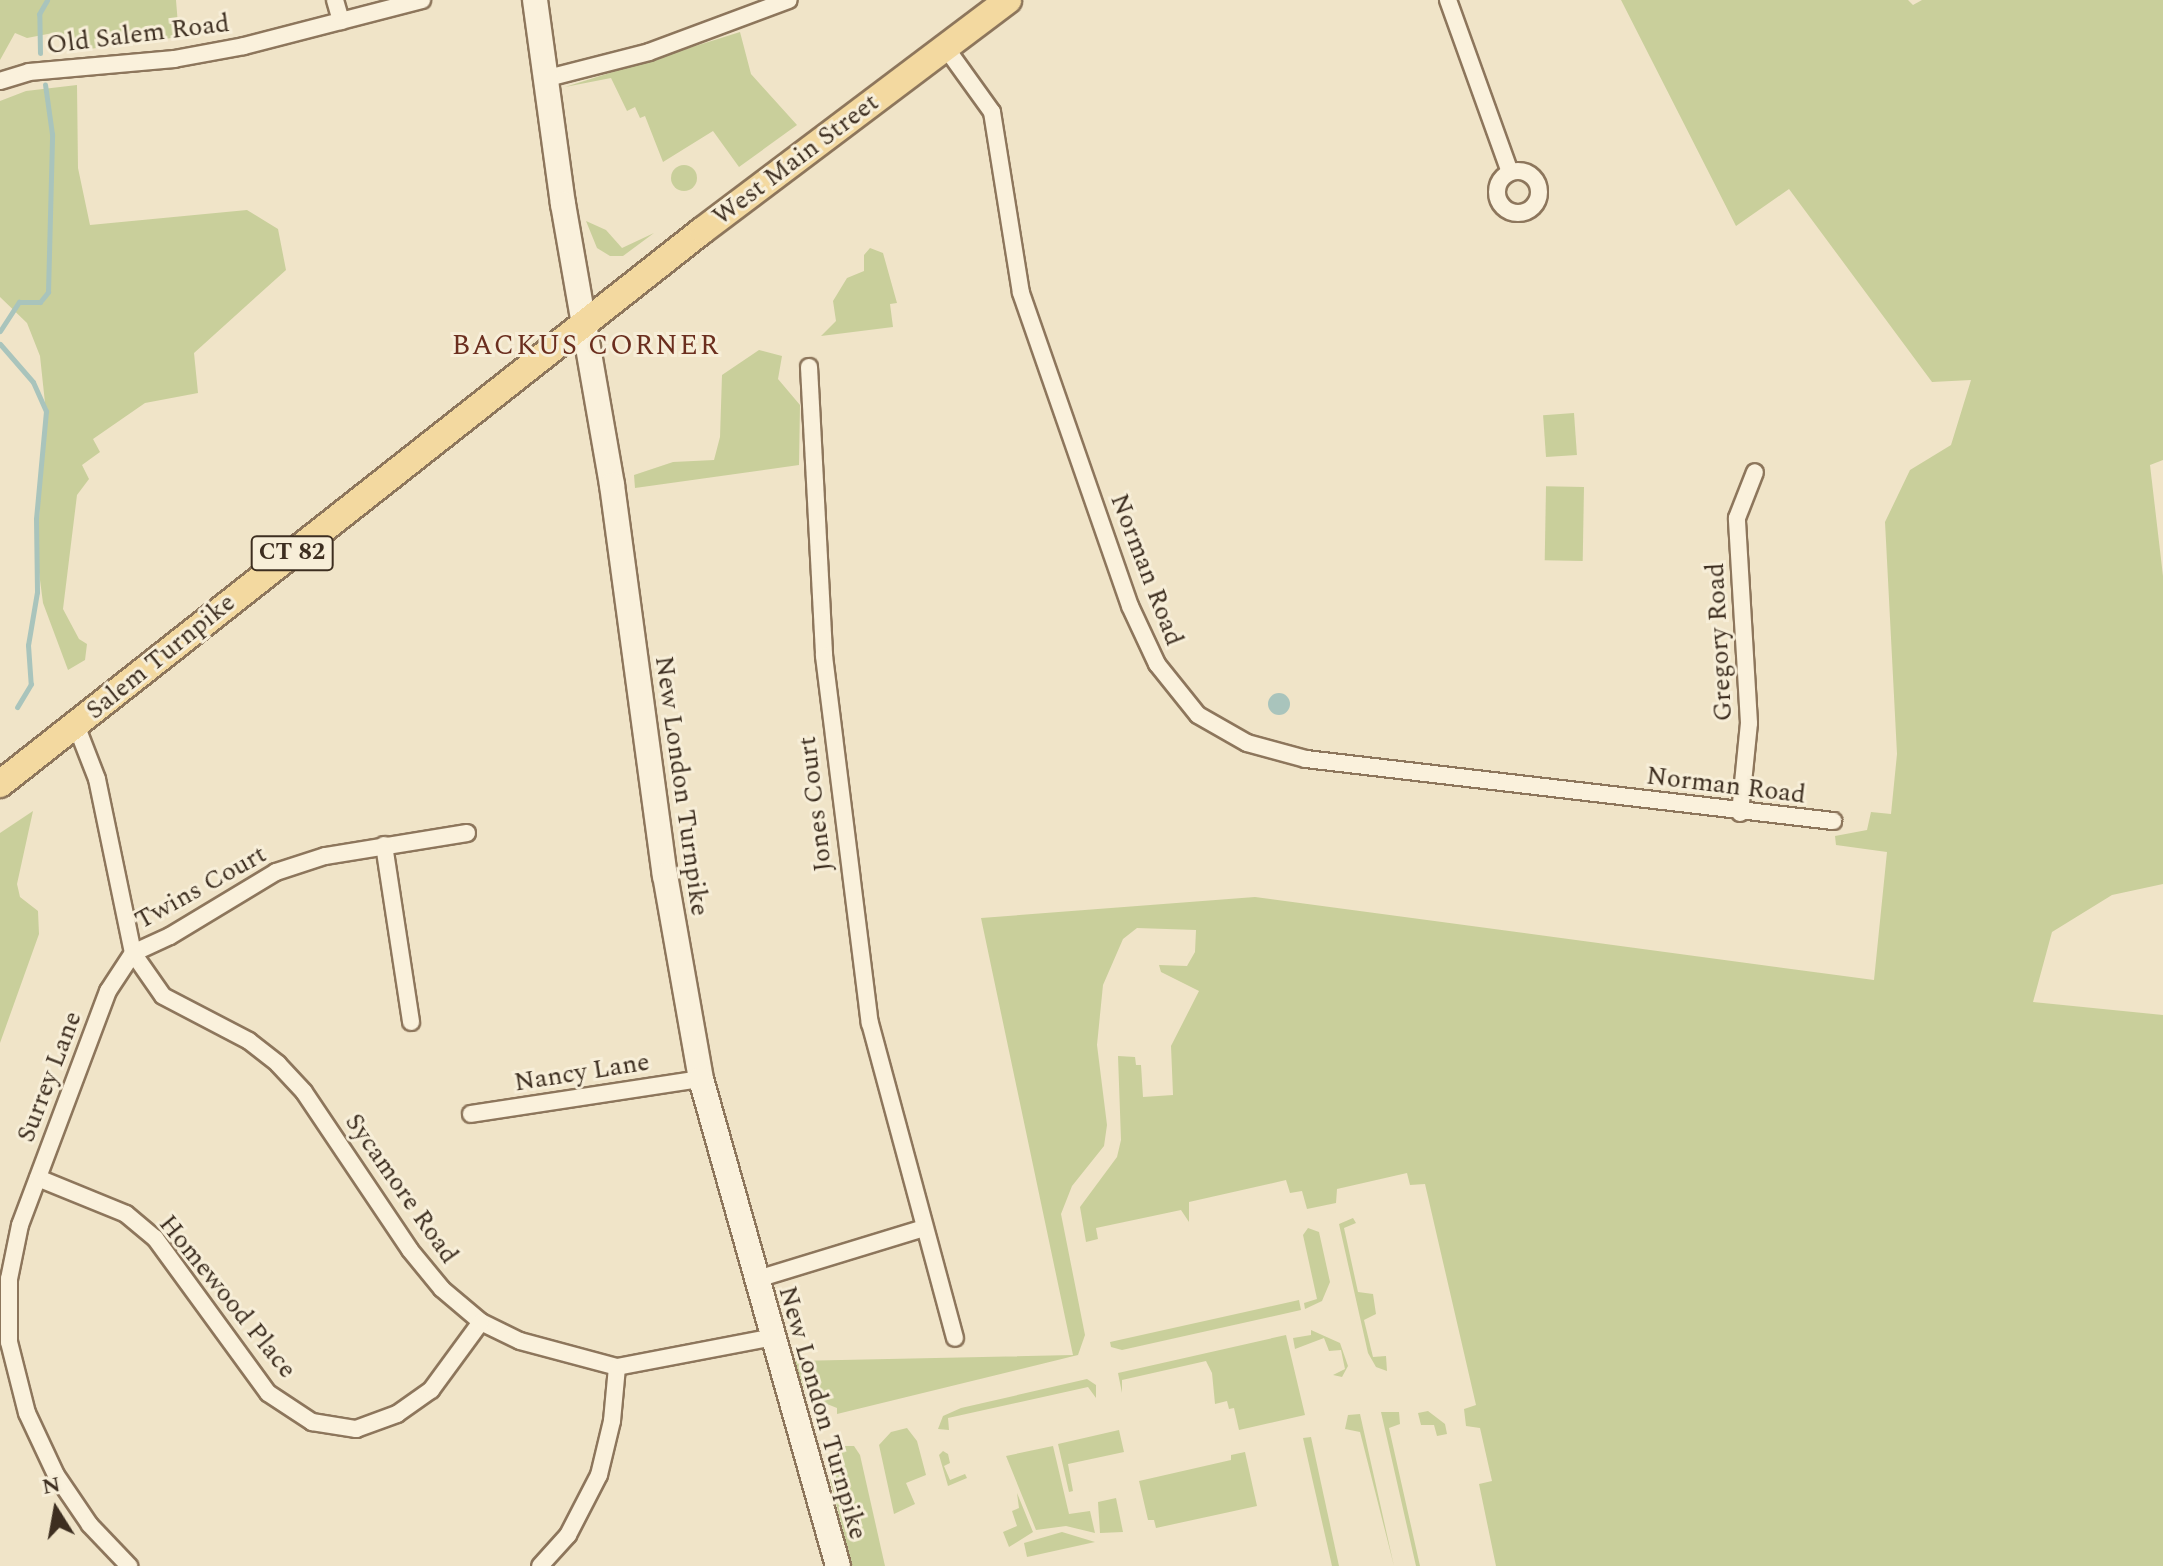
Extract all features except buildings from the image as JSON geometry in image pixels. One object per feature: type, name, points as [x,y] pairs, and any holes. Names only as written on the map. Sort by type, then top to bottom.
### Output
[{"type":"main road","name":"New London Turnpike","points":[[535,0],[544,79],[585,322],[665,875],[701,1079],[769,1338],[838,1566]]},
{"type":"main road","name":"West Main Street","points":[[585,322],[1008,0]]},
{"type":"main road","name":"Salem Turnpike","points":[[0,784],[585,322]]},
{"type":"street","points":[[335,0],[341,21]]},
{"type":"street","name":"Old Salem Road","points":[[0,81],[29,72],[174,59],[422,0]]},
{"type":"street","points":[[544,79],[649,52],[789,0]]},
{"type":"street","points":[[1448,0],[1510,172]]},
{"type":"street","name":"Norman Road","points":[[946,48],[992,112],[1021,293],[1130,606],[1150,653],[1190,708],[1247,743],[1306,759],[1740,813],[1833,821]]},
{"type":"street","name":"Jones Court","points":[[809,367],[821,625],[846,859],[870,1023],[955,1338]]},
{"type":"street","name":"Gregory Road","points":[[1740,813],[1749,723],[1737,518],[1755,472]]},
{"type":"street","points":[[76,725],[97,779],[133,953]]},
{"type":"street","name":"Twins Court","points":[[133,953],[170,936],[276,872],[384,845],[467,833]]},
{"type":"street","points":[[384,845],[411,1022]]},
{"type":"street","name":"Surrey Lane","points":[[129,1566],[90,1525],[56,1475],[27,1413],[5,1343],[9,1279],[38,1178],[108,991],[133,953]]},
{"type":"street","name":"Sycamore Road","points":[[133,953],[163,996],[249,1041],[295,1083],[410,1250],[442,1289],[481,1322],[520,1341],[617,1367],[769,1338]]},
{"type":"street","name":"Nancy Lane","points":[[471,1114],[701,1079]]},
{"type":"street","name":"Homewood Place","points":[[38,1178],[126,1214],[155,1238],[268,1393],[312,1422],[356,1429],[397,1414],[431,1390],[481,1322]]},
{"type":"street","points":[[754,1280],[924,1228]]},
{"type":"street","points":[[540,1566],[568,1535],[599,1475],[612,1421],[617,1367]]},
{"type":"green space","points":[[0,0],[176,0],[179,37],[67,52],[53,33],[27,38],[15,33],[0,60]]},
{"type":"green space","points":[[1621,0],[1908,0],[1913,5],[1922,0],[2163,0],[2163,460],[2150,465],[2163,576],[2163,884],[2112,895],[2052,932],[2033,1002],[2163,1015],[2163,1566],[1496,1566],[1479,1484],[1492,1481],[1480,1428],[1466,1426],[1464,1409],[1476,1405],[1425,1184],[1410,1185],[1407,1173],[1337,1189],[1336,1203],[1307,1209],[1302,1191],[1290,1193],[1286,1180],[1189,1202],[1189,1222],[1181,1210],[1096,1228],[1098,1239],[1086,1242],[1080,1207],[1117,1157],[1121,1140],[1118,1056],[1135,1057],[1136,1065],[1141,1065],[1143,1097],[1173,1095],[1171,1046],[1199,991],[1161,972],[1159,965],[1187,966],[1195,952],[1196,930],[1137,928],[1123,939],[1103,985],[1097,1045],[1107,1125],[1104,1146],[1072,1186],[1061,1214],[1085,1335],[1078,1355],[837,1414],[837,1408],[807,1396],[794,1361],[1073,1355],[981,918],[1255,897],[1874,980],[1887,852],[1836,845],[1835,836],[1867,830],[1871,812],[1891,814],[1897,754],[1885,522],[1910,470],[1951,445],[1971,380],[1932,382],[1789,189],[1736,226]]},
{"type":"green space","points":[[740,32],[751,74],[797,125],[739,167],[713,131],[663,162],[645,116],[640,118],[635,107],[627,111],[611,78],[565,87]]},
{"type":"green space","points":[[77,85],[78,168],[90,225],[247,210],[278,229],[286,270],[194,353],[198,393],[145,403],[93,439],[100,452],[82,465],[89,479],[77,495],[63,609],[79,639],[87,644],[85,660],[68,670],[43,603],[37,557],[45,403],[40,356],[27,323],[0,297],[0,101],[26,91]]},
{"type":"green space","points":[[684,165],[693,169],[697,178],[693,187],[684,191],[675,187],[671,178],[675,169]]},
{"type":"green space","points":[[586,221],[606,230],[622,248],[654,233],[623,256],[610,256],[597,248]]},
{"type":"green space","points":[[870,248],[883,253],[897,303],[890,304],[893,327],[821,336],[836,321],[833,301],[847,278],[864,271],[864,255]]},
{"type":"green space","points":[[759,350],[782,356],[778,379],[800,405],[799,465],[635,488],[634,475],[673,462],[714,460],[720,437],[722,375]]},
{"type":"green space","points":[[1574,413],[1577,455],[1546,457],[1543,415]]},
{"type":"green space","points":[[1546,486],[1584,487],[1583,561],[1545,560]]},
{"type":"green space","points":[[33,811],[17,884],[20,897],[38,911],[39,934],[0,1043],[0,833]]},
{"type":"green space","points":[[1353,1218],[1356,1223],[1344,1228],[1358,1292],[1373,1294],[1376,1314],[1364,1320],[1373,1357],[1386,1356],[1387,1371],[1376,1367],[1368,1353],[1339,1224]]},
{"type":"green space","points":[[1308,1228],[1319,1232],[1330,1282],[1322,1301],[1305,1309],[1304,1303],[1317,1299],[1303,1235]]},
{"type":"green space","points":[[1299,1300],[1301,1310],[1122,1350],[1111,1347],[1110,1342]]},
{"type":"green space","points":[[1311,1330],[1340,1343],[1348,1366],[1342,1377],[1333,1375],[1345,1369],[1341,1350],[1329,1351],[1324,1338],[1295,1349],[1293,1338],[1311,1335]]},
{"type":"green space","points":[[1286,1335],[1305,1415],[1239,1430],[1234,1408],[1229,1409],[1227,1401],[1215,1404],[1212,1373],[1206,1361],[1122,1380],[1122,1393],[1118,1373]]},
{"type":"green space","points":[[1087,1379],[1096,1385],[1096,1398],[1088,1387],[948,1418],[949,1430],[938,1429],[943,1416],[961,1408]]},
{"type":"green space","points":[[1428,1411],[1445,1424],[1447,1434],[1437,1436],[1434,1425],[1421,1425],[1418,1413]]},
{"type":"green space","points":[[1381,1412],[1399,1412],[1400,1424],[1389,1428],[1420,1566],[1416,1566]]},
{"type":"green space","points":[[1360,1414],[1394,1566],[1360,1432],[1345,1429],[1348,1415]]},
{"type":"green space","points":[[907,1428],[917,1441],[926,1475],[906,1483],[915,1504],[894,1514],[879,1445],[891,1432]]},
{"type":"green space","points":[[1119,1430],[1124,1452],[1068,1464],[1073,1491],[1069,1492],[1058,1444]]},
{"type":"green space","points":[[1311,1437],[1339,1566],[1332,1566],[1303,1438]]},
{"type":"green space","points":[[845,1446],[854,1446],[860,1455],[885,1566],[852,1566],[830,1480],[833,1464]]},
{"type":"green space","points":[[1053,1446],[1069,1514],[1090,1511],[1095,1533],[1066,1526],[1036,1530],[1006,1456]]},
{"type":"green space","points":[[943,1451],[948,1454],[950,1463],[944,1466],[950,1480],[965,1474],[967,1478],[948,1486],[939,1455]]},
{"type":"green space","points":[[1245,1452],[1257,1506],[1156,1528],[1154,1520],[1148,1520],[1139,1481],[1231,1460],[1231,1455]]},
{"type":"green space","points":[[1017,1493],[1033,1532],[1009,1547],[1003,1532],[1017,1526],[1012,1511],[1019,1508]]},
{"type":"green space","points":[[1116,1498],[1123,1532],[1100,1533],[1098,1502]]},
{"type":"green space","points":[[1062,1532],[1095,1542],[1027,1557],[1024,1543]]},
{"type":"water","points":[[1279,693],[1287,696],[1290,704],[1287,712],[1279,715],[1271,712],[1268,704],[1271,696]]},
{"type":"waterway","points":[[40,53],[39,14],[47,0]]},
{"type":"waterway","points":[[0,331],[19,302],[40,302],[48,292],[52,134],[45,84]]},
{"type":"waterway","points":[[0,344],[33,382],[46,411],[36,519],[37,592],[28,645],[31,684],[17,707]]},
{"type":"district","name":"BACKUS CORNER","points":[[586,346]]}]
